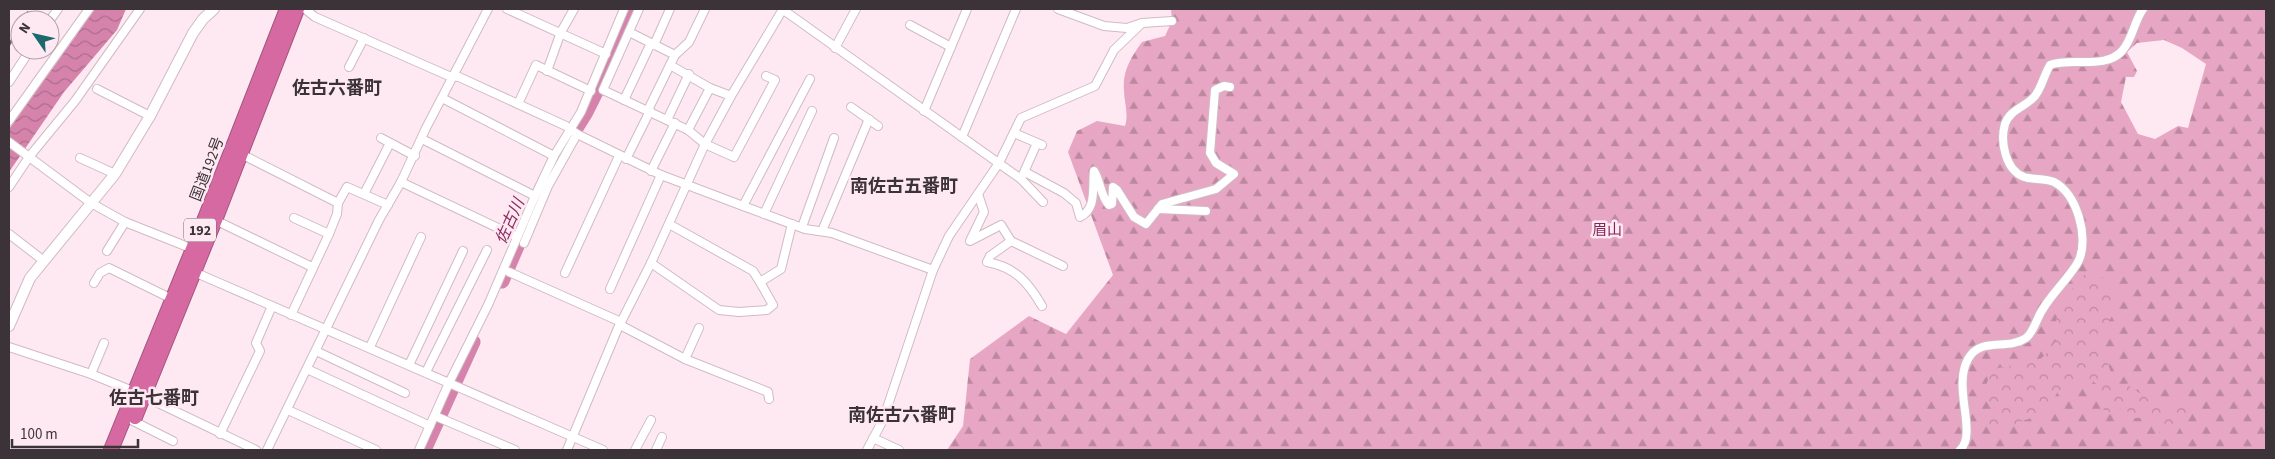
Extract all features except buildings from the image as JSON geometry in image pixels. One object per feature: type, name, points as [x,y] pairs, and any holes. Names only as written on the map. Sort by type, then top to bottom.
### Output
[{"type":"highway","name":"国道192号","points":[[121,450],[133,421],[139,394],[172,300],[287,9]]},
{"type":"highway","name":"国道192号","points":[[111,450],[139,394],[194,272],[297,9]]},
{"type":"street","points":[[9,121],[89,9]]},
{"type":"street","points":[[9,187],[28,156],[75,101],[140,9]]},
{"type":"street","points":[[9,326],[24,290],[44,261],[115,174],[150,116],[193,33],[203,19],[214,9]]},
{"type":"street","points":[[305,9],[315,17],[454,77],[459,77],[518,104],[622,158],[661,175],[792,224],[832,233],[933,270]]},
{"type":"street","points":[[267,450],[379,220],[415,156],[442,98],[488,9]]},
{"type":"street","points":[[506,9],[561,32],[606,54]]},
{"type":"street","points":[[548,71],[561,32],[574,9]]},
{"type":"street","points":[[424,449],[430,426],[437,417],[488,305],[574,132],[623,9]]},
{"type":"street","points":[[639,9],[603,90],[688,130],[705,144],[734,157],[775,80],[766,76]]},
{"type":"street","points":[[624,100],[670,9]]},
{"type":"street","points":[[565,273],[622,158],[649,111],[675,55],[689,42],[704,9]]},
{"type":"street","points":[[567,450],[620,323],[652,264],[705,144],[730,96],[782,9],[999,163],[1023,176],[1064,193],[1076,203],[1080,217],[1086,214],[1092,207],[1094,171],[1104,200],[1109,205],[1112,204],[1113,187],[1117,190],[1134,218],[1146,224],[1162,204],[1216,189],[1234,174],[1216,163],[1210,153],[1215,90],[1224,86],[1230,87]]},
{"type":"street","points":[[835,48],[856,9]]},
{"type":"street","points":[[924,111],[967,9]]},
{"type":"street","points":[[962,137],[1016,9]]},
{"type":"street","points":[[1058,9],[1104,26],[1127,28],[1142,22],[1172,21]]},
{"type":"street","points":[[1960,450],[1966,444],[1968,434],[1962,386],[1968,359],[1983,346],[1992,343],[2011,344],[2028,336],[2054,292],[2076,266],[2082,246],[2078,219],[2065,192],[2053,182],[2022,176],[2011,168],[2004,142],[2006,123],[2017,109],[2036,94],[2050,65],[2104,60],[2122,52],[2133,35],[2144,9]]},
{"type":"street","points":[[867,450],[883,420],[933,270],[949,236],[999,163],[1021,118],[1096,86],[1114,50],[1142,22]]},
{"type":"street","points":[[910,26],[952,46]]},
{"type":"street","points":[[629,32],[675,55]]},
{"type":"street","points":[[350,68],[364,38]]},
{"type":"street","points":[[9,82],[23,60]]},
{"type":"street","points":[[518,104],[536,65],[591,91]]},
{"type":"street","points":[[670,65],[689,74],[710,88],[730,96]]},
{"type":"street","points":[[651,170],[689,74]]},
{"type":"street","points":[[743,206],[810,79]]},
{"type":"street","points":[[688,130],[710,88]]},
{"type":"street","points":[[97,89],[150,116]]},
{"type":"street","points":[[442,98],[554,156]]},
{"type":"street","points":[[851,107],[878,126]]},
{"type":"street","points":[[764,214],[812,111]]},
{"type":"street","points":[[822,231],[869,119]]},
{"type":"street","points":[[520,240],[535,196],[554,156],[574,132]]},
{"type":"street","points":[[1014,133],[1040,144],[1023,176]]},
{"type":"street","points":[[381,138],[415,156]]},
{"type":"street","points":[[802,227],[828,146],[834,138]]},
{"type":"street","points":[[422,139],[535,196]]},
{"type":"street","points":[[9,142],[92,203],[125,222],[192,249]]},
{"type":"street","points":[[364,194],[390,143]]},
{"type":"street","points":[[241,154],[338,203]]},
{"type":"street","points":[[80,158],[115,174]]},
{"type":"street","points":[[610,289],[661,175]]},
{"type":"street","points":[[1023,176],[1044,202]]},
{"type":"street","points":[[401,182],[520,240]]},
{"type":"street","points":[[808,186],[816,188]]},
{"type":"street","points":[[291,315],[329,234],[337,214],[338,203],[346,187],[388,205]]},
{"type":"street","points":[[978,194],[984,212],[970,242],[1001,226],[1010,241],[1063,266]]},
{"type":"street","points":[[1158,209],[1206,211]]},
{"type":"street","points":[[294,218],[329,234]]},
{"type":"street","points":[[215,220],[312,267]]},
{"type":"street","points":[[107,251],[125,222]]},
{"type":"street","points":[[652,264],[719,310],[739,312],[767,310],[773,305],[752,271],[669,224]]},
{"type":"street","points":[[760,282],[781,269],[792,224]]},
{"type":"street","points":[[9,234],[44,261]]},
{"type":"street","points":[[370,347],[421,237]]},
{"type":"street","points":[[1010,241],[990,256],[987,262],[1004,265],[1031,286],[1042,306]]},
{"type":"street","points":[[426,372],[487,250]]},
{"type":"street","points":[[409,365],[463,251]]},
{"type":"street","points":[[94,282],[100,273],[109,268],[172,300]]},
{"type":"street","points":[[194,272],[603,450]]},
{"type":"street","points":[[510,272],[620,323],[685,359],[768,392],[768,399]]},
{"type":"street","points":[[220,434],[260,351],[256,342],[272,306]]},
{"type":"street","points":[[685,359],[699,328]]},
{"type":"street","points":[[91,374],[104,343]]},
{"type":"street","points":[[9,347],[91,374],[139,394],[256,450]]},
{"type":"street","points":[[316,351],[405,393]]},
{"type":"street","points":[[307,368],[430,426]]},
{"type":"street","points":[[288,410],[376,450]]},
{"type":"street","points":[[437,417],[516,450]]},
{"type":"street","points":[[635,450],[651,420]]},
{"type":"street","points":[[133,421],[173,442]]},
{"type":"street","points":[[656,450],[662,437]]},
{"type":"street","points":[[873,438],[899,450]]},
{"type":"green space","name":"眉山","points":[[1171,9],[2266,9],[2266,450],[947,450],[963,426],[970,359],[1029,316],[1066,334],[1113,275],[1068,152],[1077,131],[1097,121],[1125,126],[1124,83],[1128,64],[1142,42],[1165,36],[1172,21]],"holes":[[[2164,40],[2182,48],[2206,64],[2188,128],[2178,126],[2155,139],[2138,134],[2121,102],[2126,77],[2134,77],[2137,71],[2127,52],[2137,43]]]},
{"type":"green space","points":[[2088,271],[2107,279],[2113,288],[2115,296],[2114,311],[2098,340],[2114,382],[2119,385],[2129,386],[2156,404],[2185,401],[2191,407],[2176,435],[2166,436],[2160,434],[2158,423],[2151,417],[2135,418],[2127,411],[2116,407],[2110,412],[2105,412],[2099,403],[2102,388],[2087,377],[2058,391],[2048,410],[2041,415],[2022,421],[2007,430],[1999,426],[1991,433],[1980,417],[1992,409],[1986,393],[1989,377],[1998,368],[2038,361],[2045,355],[2056,340],[2058,331],[2056,319],[2068,301],[2069,292]]},
{"type":"water","points":[[95,9],[126,9],[117,30],[64,92],[9,172],[9,129]]},
{"type":"waterway","name":"佐古川","points":[[502,281],[542,188],[558,157],[586,112],[611,62],[632,9]]},
{"type":"waterway","name":"佐古川","points":[[424,450],[473,342]]},
{"type":"district","name":"佐古六番町","points":[[337,88]]},
{"type":"district","name":"南佐古五番町","points":[[904,186]]},
{"type":"district","name":"佐古七番町","points":[[154,398]]},
{"type":"district","name":"南佐古六番町","points":[[902,415]]}]
